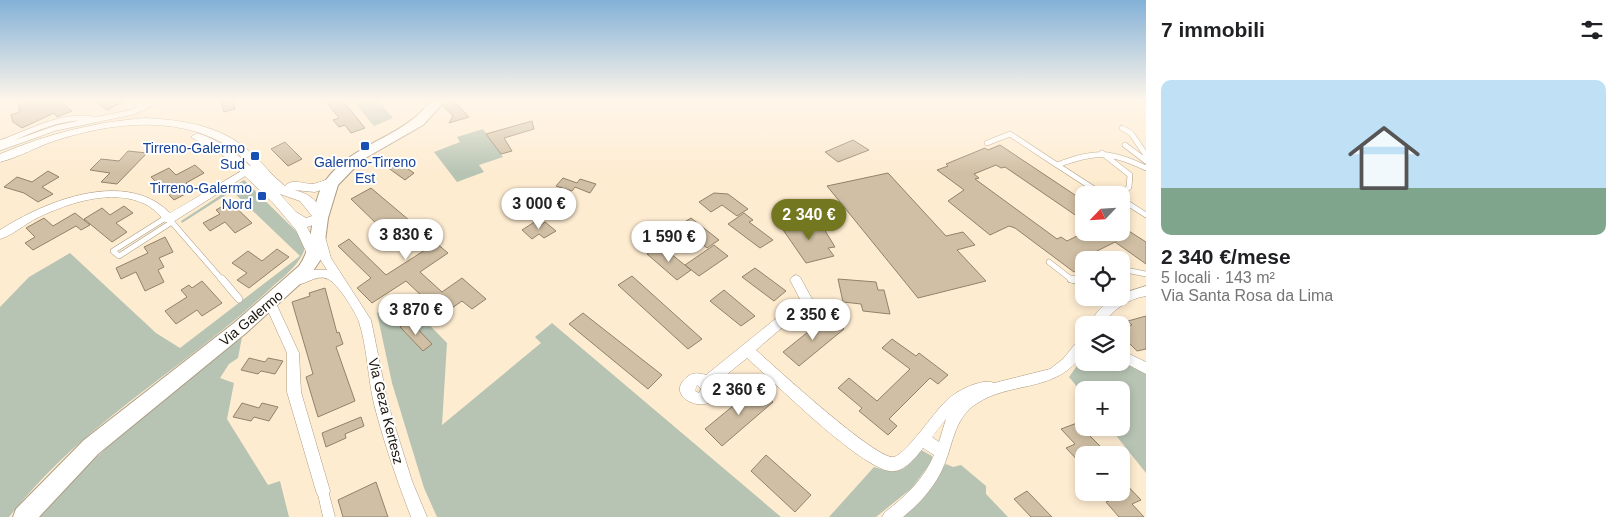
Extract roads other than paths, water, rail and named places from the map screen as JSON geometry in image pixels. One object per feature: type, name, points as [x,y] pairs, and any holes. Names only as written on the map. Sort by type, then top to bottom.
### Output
[{"type":"main road","name":"Via Galermo","points":[[24,517],[91,447],[270,302],[304,270],[315,256],[320,218],[327,191],[332,182],[357,157],[414,124]]},
{"type":"street","points":[[0,157],[108,132],[146,129],[173,131],[201,139],[224,150],[252,168],[288,185],[306,188],[332,182]]},
{"type":"street","points":[[252,168],[310,239],[315,256]]},
{"type":"street","points":[[0,235],[20,222],[50,208],[94,196],[121,195],[142,199],[157,207],[169,219],[252,168]]},
{"type":"street","points":[[271,178],[283,191],[306,196],[320,218],[307,223],[292,216]]},
{"type":"street","points":[[319,235],[326,259],[338,280]]},
{"type":"street","points":[[292,282],[310,274],[322,272],[332,275],[338,280]]},
{"type":"street","name":"Via Geza Kertesz","points":[[338,280],[365,320],[381,404],[404,481],[419,517]]},
{"type":"street","points":[[705,384],[807,300],[796,280]]},
{"type":"street","points":[[1102,316],[1128,296],[1146,291]]},
{"type":"street","points":[[270,302],[294,353],[294,392],[329,517]]},
{"type":"street","points":[[747,350],[860,447],[882,462],[890,464],[903,460],[951,404],[967,391],[1050,375],[1063,368],[1075,353]]},
{"type":"street","points":[[1130,360],[1146,368]]},
{"type":"street","points":[[890,517],[919,492],[940,461],[951,422],[957,412],[970,400],[999,386]]},
{"type":"street","points":[[922,439],[942,452]]},
{"type":"lane","points":[[0,143],[57,124]]},
{"type":"lane","points":[[0,157],[56,128],[74,124]]},
{"type":"lane","points":[[1122,128],[1131,133],[1146,155]]},
{"type":"lane","points":[[987,143],[1010,134],[1090,186]]},
{"type":"lane","points":[[1125,145],[1146,161]]},
{"type":"lane","points":[[1057,165],[1088,153],[1100,152],[1119,155],[1146,168]]},
{"type":"lane","points":[[1100,152],[1113,160],[1130,175],[1128,186]]},
{"type":"lane","points":[[1130,203],[1146,214]]},
{"type":"lane","points":[[169,219],[119,256],[113,251],[169,219]]},
{"type":"lane","points":[[169,219],[239,299]]},
{"type":"lane","points":[[1049,262],[1072,280],[1075,280]]},
{"type":"lane","points":[[1130,271],[1146,274]]},
{"type":"place","name":"Galermo-Tirreno Est","points":[[365,146]]},
{"type":"place","name":"Tirreno-Galermo Sud","points":[[255,156]]},
{"type":"place","name":"Tirreno-Galermo Nord","points":[[262,196]]}]
